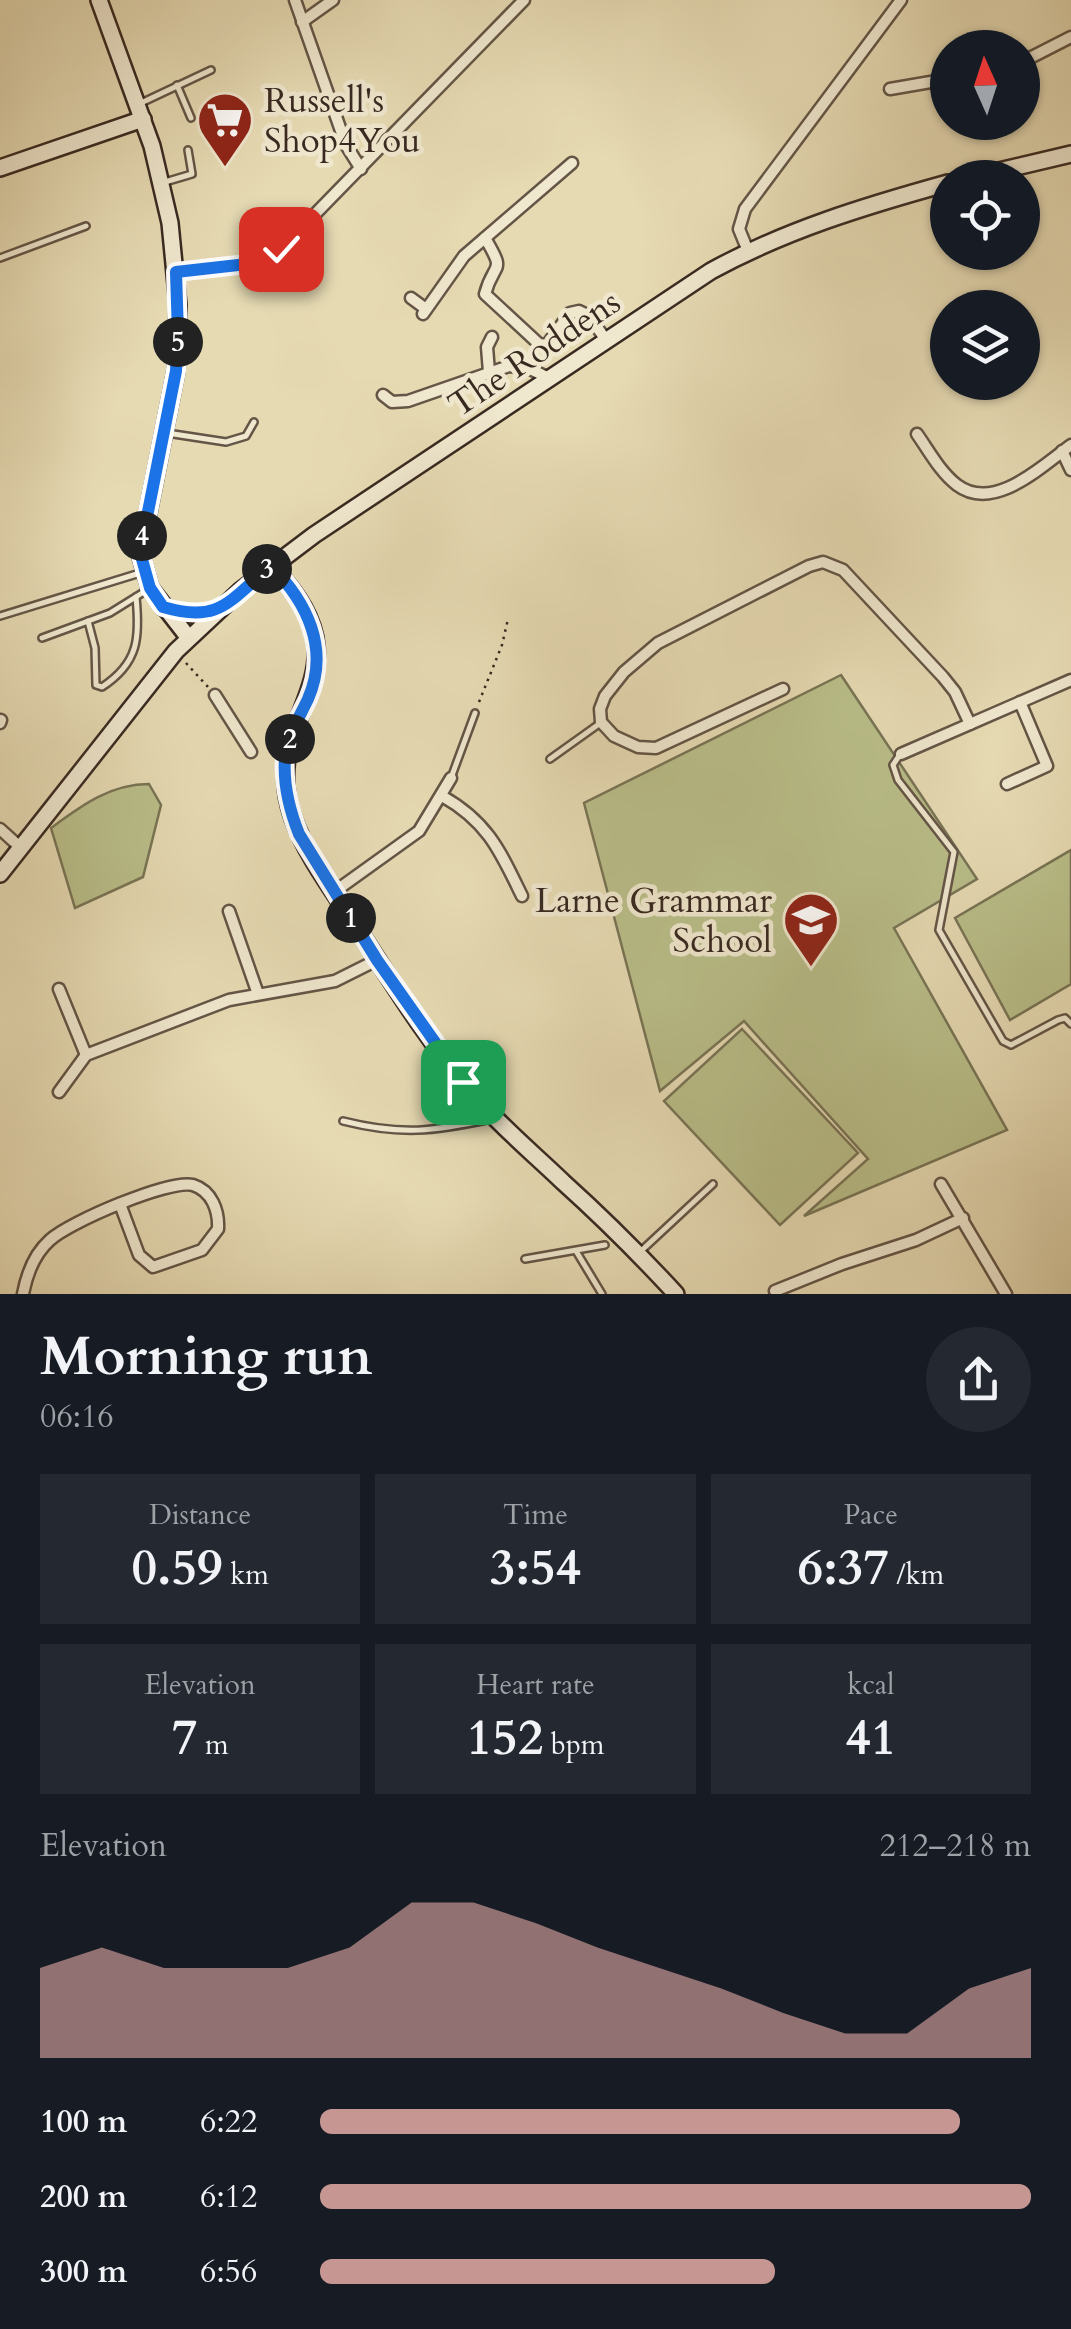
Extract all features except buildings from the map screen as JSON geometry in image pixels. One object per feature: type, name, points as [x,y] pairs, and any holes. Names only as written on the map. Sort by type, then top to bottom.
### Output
[{"type":"street","points":[[99,0],[141,112],[162,182],[176,272],[176,371],[141,540],[143,586],[188,637]]},
{"type":"street","points":[[294,0],[346,145],[361,169]]},
{"type":"street","points":[[302,22],[333,0]]},
{"type":"street","points":[[176,272],[240,266],[272,255],[286,245],[524,0]]},
{"type":"street","points":[[748,251],[739,226],[745,209],[901,0]]},
{"type":"street","points":[[1040,53],[1071,37]]},
{"type":"street","points":[[890,89],[930,81]]},
{"type":"street","points":[[0,168],[141,112]]},
{"type":"street","points":[[1040,161],[1071,154]]},
{"type":"street","points":[[411,298],[424,312],[464,256],[570,170]]},
{"type":"street","name":"The Roddens","points":[[0,874],[188,637],[271,566],[606,340],[748,251],[821,220],[930,188]]},
{"type":"street","points":[[485,238],[498,262],[485,294],[539,344],[547,345],[570,314],[580,311],[589,316],[606,340]]},
{"type":"street","points":[[489,372],[487,347],[492,337]]},
{"type":"street","points":[[383,395],[392,402],[408,402],[509,366],[528,368],[550,378]]},
{"type":"street","points":[[917,434],[954,483],[964,489],[1005,489],[1067,448],[1071,470]]},
{"type":"street","points":[[783,689],[656,748],[638,747],[614,736],[601,722],[605,696],[644,652],[823,562],[843,570],[943,677],[970,724]]},
{"type":"street","points":[[271,566],[304,608],[316,642],[314,679],[289,742],[285,781],[299,834],[377,960],[443,1055],[495,1118],[676,1294]]},
{"type":"street","points":[[163,607],[185,614],[215,613]]},
{"type":"street","points":[[901,754],[1071,680]]},
{"type":"street","points":[[215,695],[251,752]]},
{"type":"street","points":[[1006,784],[1048,766],[1020,702]]},
{"type":"street","points":[[334,892],[410,839],[451,778]]},
{"type":"street","points":[[442,796],[484,827],[522,896]]},
{"type":"street","points":[[0,829],[21,848]]},
{"type":"street","points":[[229,911],[258,994]]},
{"type":"street","points":[[59,1092],[86,1055],[230,1000],[335,982],[377,960]]},
{"type":"street","points":[[59,989],[86,1055]]},
{"type":"street","points":[[941,1184],[1006,1294]]},
{"type":"street","points":[[23,1294],[35,1257],[50,1239],[70,1225],[120,1204],[172,1186],[203,1190],[214,1203],[218,1228],[202,1250],[153,1267],[139,1254],[120,1204]]},
{"type":"street","points":[[776,1291],[916,1240],[963,1218]]},
{"type":"lane","points":[[141,112],[210,70]]},
{"type":"lane","points":[[178,86],[191,118]]},
{"type":"lane","points":[[162,182],[192,174],[188,150]]},
{"type":"lane","points":[[0,258],[86,226]]},
{"type":"lane","points":[[164,432],[210,441],[236,441],[246,436],[254,422]]},
{"type":"lane","points":[[0,616],[143,586]]},
{"type":"lane","points":[[42,638],[88,621],[143,586]]},
{"type":"lane","points":[[88,621],[95,648],[96,684],[102,686],[137,648],[143,586]]},
{"type":"lane","points":[[451,778],[475,713]]},
{"type":"lane","points":[[550,759],[601,722]]},
{"type":"lane","points":[[901,754],[893,765],[898,780],[954,852],[939,930],[1003,1041],[1011,1045],[1065,1018],[1071,1024]]},
{"type":"lane","points":[[344,1121],[383,1131],[428,1132],[495,1118]]},
{"type":"lane","points":[[638,1253],[713,1184]]},
{"type":"lane","points":[[525,1259],[605,1245]]},
{"type":"lane","points":[[576,1251],[602,1294]]},
{"type":"path","points":[[475,713],[502,646],[508,620]]},
{"type":"path","points":[[176,651],[215,695]]},
{"type":"green space","points":[[841,675],[977,879],[894,928],[1007,1130],[804,1216],[868,1159],[744,1021],[660,1091],[584,803]]},
{"type":"green space","points":[[149,784],[161,805],[143,877],[75,908],[51,828],[109,792]]},
{"type":"green space","points":[[1071,850],[1071,984],[1010,1020],[955,918]]},
{"type":"green space","points":[[742,1029],[858,1153],[780,1225],[664,1101]]},
{"type":"place","name":"Russell's Shop4You","points":[[225,169]]},
{"type":"place","name":"Larne Grammar School","points":[[811,969]]},
{"type":"route","points":[[281,249],[247,264],[176,272],[176,371],[141,540],[143,572],[163,607],[185,614],[215,613],[271,566],[304,608],[312,623],[317,662],[310,694],[285,755],[287,800],[292,817],[377,960],[463,1082]]}]
